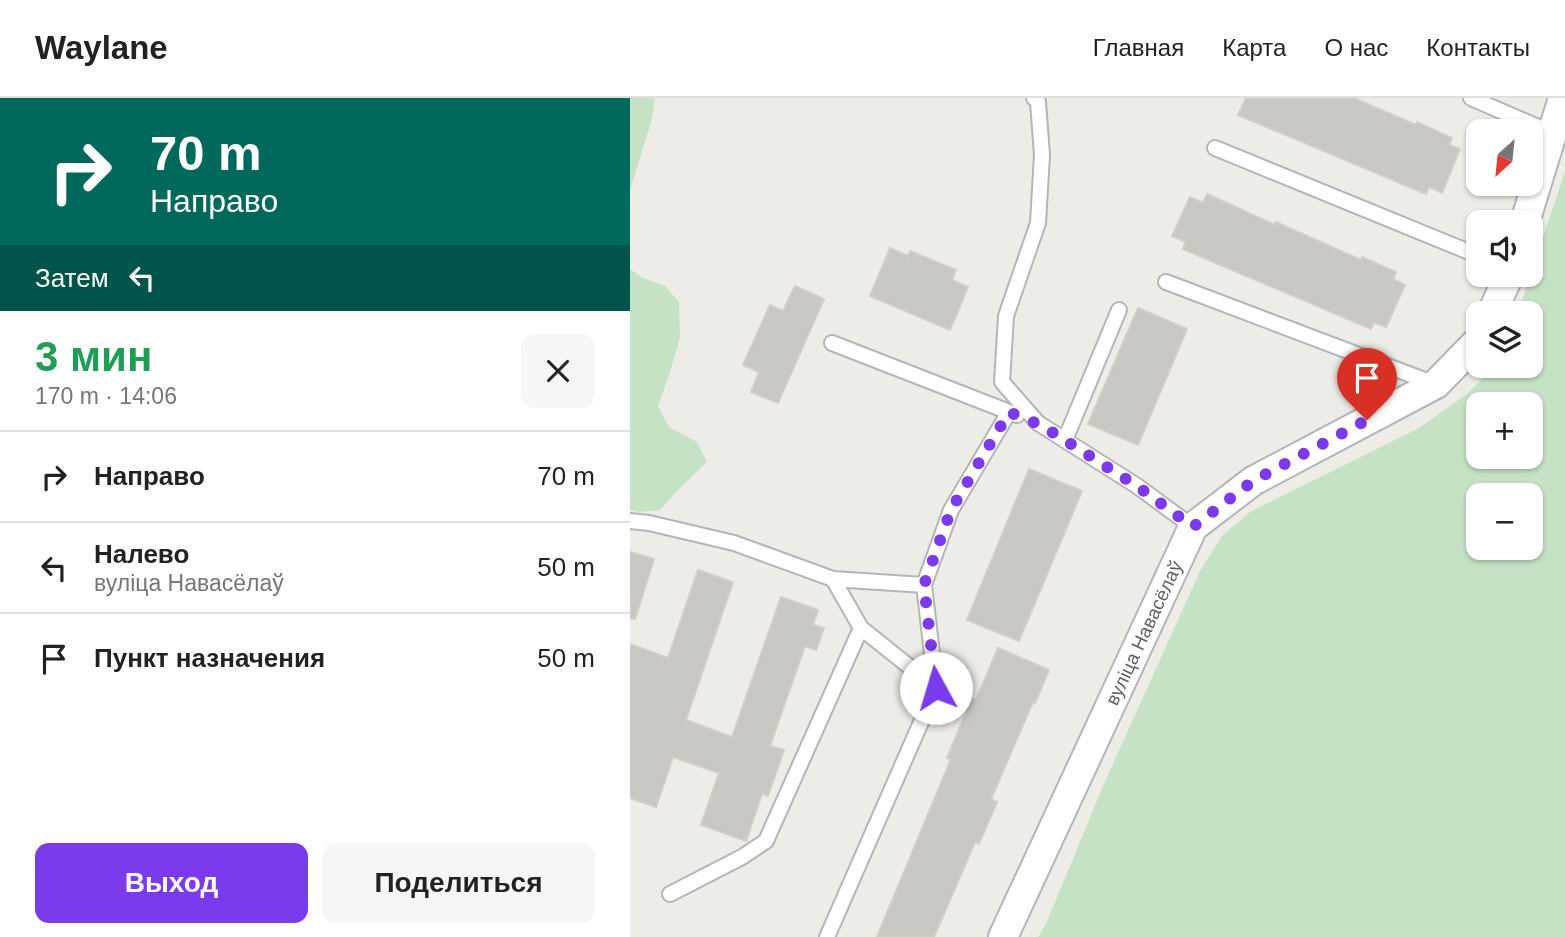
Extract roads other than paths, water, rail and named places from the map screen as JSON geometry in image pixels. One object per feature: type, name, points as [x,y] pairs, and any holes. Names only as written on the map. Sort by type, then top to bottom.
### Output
[{"type":"street","points":[[1529,210],[1563,98]]},
{"type":"street","name":"вуліца Навасёлаў","points":[[1003,937],[1193,527],[1253,481],[1436,384],[1466,353]]},
{"type":"lane","points":[[1034,98],[1038,102],[1042,155],[1038,223],[1006,317],[1002,382],[1038,424]]},
{"type":"lane","points":[[1471,98],[1552,133]]},
{"type":"lane","points":[[1215,148],[1466,251]]},
{"type":"lane","points":[[1166,282],[1436,384]]},
{"type":"lane","points":[[1065,440],[1119,310]]},
{"type":"lane","points":[[832,343],[1038,424],[1137,486],[1193,527]]},
{"type":"lane","points":[[827,937],[936,688],[924,585],[951,510],[1009,412]]},
{"type":"lane","points":[[630,521],[734,543],[833,579],[924,585]]},
{"type":"lane","points":[[833,579],[861,628],[936,688]]},
{"type":"lane","points":[[670,894],[742,858],[766,841],[861,628]]}]
